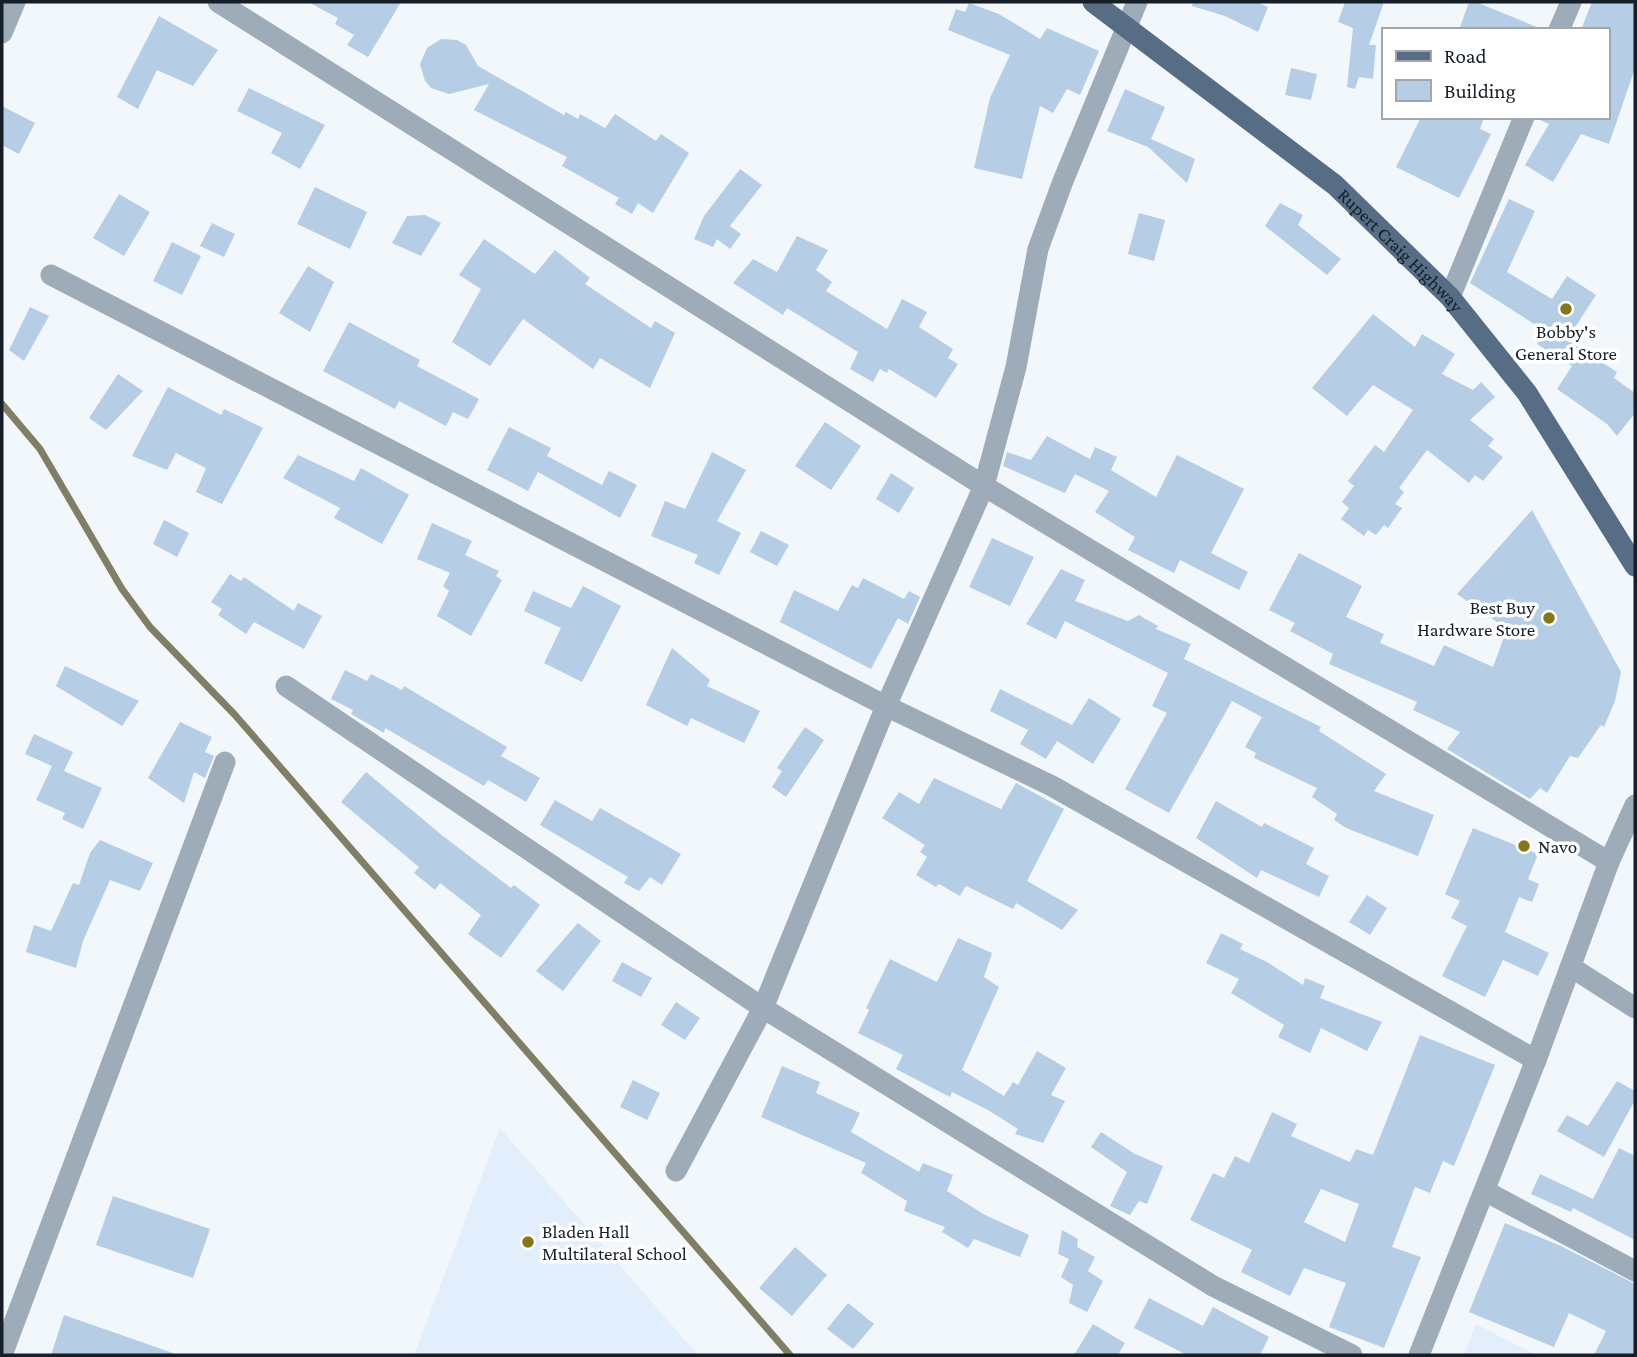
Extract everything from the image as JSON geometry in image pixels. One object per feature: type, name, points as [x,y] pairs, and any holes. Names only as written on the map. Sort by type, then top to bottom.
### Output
[{"type":"main road","name":"Rupert Craig Highway","points":[[1093,2],[1335,185],[1450,297],[1527,393],[1635,566]]},
{"type":"street","points":[[2,33],[15,2]]},
{"type":"street","points":[[218,2],[984,486],[1609,862]]},
{"type":"street","points":[[676,1171],[763,1007],[886,706],[984,486],[1016,368],[1038,248],[1137,2]]},
{"type":"street","points":[[1560,28],[1571,2]]},
{"type":"street","points":[[1450,297],[1523,119]]},
{"type":"street","points":[[51,275],[886,706],[1052,786],[1536,1060]]},
{"type":"street","points":[[286,686],[763,1007],[1213,1286],[1352,1355]]},
{"type":"street","points":[[2,1355],[225,762]]},
{"type":"street","points":[[1419,1355],[1536,1060],[1609,862],[1635,804]]},
{"type":"street","points":[[1571,967],[1635,1008]]},
{"type":"street","points":[[1485,1191],[1635,1271]]},
{"type":"shaded area","name":"Bladen Hall Multilateral School","points":[[500,1128],[698,1355],[414,1355]]},
{"type":"shaded area","points":[[1476,1324],[1536,1355],[1464,1355]]},
{"type":"building","points":[[308,2],[401,2],[368,57],[347,45],[354,35],[335,24],[338,18]]},
{"type":"building","points":[[1193,2],[1256,2],[1268,7],[1258,32],[1225,16],[1192,6]]},
{"type":"building","points":[[1345,2],[1384,2],[1369,45],[1376,45],[1373,79],[1359,77],[1355,89],[1347,87],[1353,28],[1338,22]]},
{"type":"building","points":[[1469,2],[1476,2],[1539,28],[1460,28]]},
{"type":"building","points":[[1592,2],[1635,2],[1635,68],[1609,144],[1581,134],[1553,182],[1525,165],[1549,124],[1540,119],[1609,119],[1609,28],[1582,28]]},
{"type":"building","points":[[969,3],[999,14],[1040,39],[1047,28],[1099,51],[1080,95],[1067,89],[1053,113],[1040,106],[1022,179],[974,168],[990,98],[1010,55],[948,30],[956,9],[965,12]]},
{"type":"building","points":[[159,16],[218,50],[193,86],[157,70],[138,109],[117,97]]},
{"type":"building","points":[[441,39],[457,40],[466,45],[478,66],[564,115],[566,112],[578,119],[580,114],[605,128],[615,114],[656,141],[661,134],[689,153],[653,213],[638,203],[632,214],[615,204],[619,198],[562,166],[567,157],[474,110],[489,84],[449,94],[431,88],[425,81],[420,64],[427,48]]},
{"type":"building","points":[[1291,68],[1317,74],[1311,100],[1285,95]]},
{"type":"building","points":[[249,88],[325,125],[300,169],[271,153],[282,133],[237,111]]},
{"type":"building","points":[[1125,89],[1165,107],[1151,139],[1195,159],[1187,183],[1148,147],[1107,131]]},
{"type":"building","points":[[2,106],[35,123],[19,154],[2,145]]},
{"type":"building","points":[[1420,119],[1483,119],[1480,129],[1491,134],[1459,198],[1396,167]]},
{"type":"building","points":[[740,169],[762,185],[730,226],[741,234],[730,249],[717,239],[713,247],[694,239],[704,216]]},
{"type":"building","points":[[315,187],[367,212],[350,249],[297,224]]},
{"type":"building","points":[[119,194],[150,212],[124,256],[93,238]]},
{"type":"building","points":[[1509,199],[1535,211],[1507,272],[1552,299],[1567,276],[1596,295],[1567,340],[1617,372],[1614,378],[1635,393],[1635,413],[1617,436],[1607,424],[1557,389],[1572,366],[1537,344],[1545,331],[1470,283]]},
{"type":"building","points":[[1280,203],[1303,215],[1298,225],[1341,259],[1327,275],[1265,226]]},
{"type":"building","points":[[1139,213],[1165,220],[1154,261],[1128,254]]},
{"type":"building","points":[[425,215],[441,223],[421,256],[392,243],[407,216]]},
{"type":"building","points":[[212,223],[235,234],[224,257],[200,246]]},
{"type":"building","points":[[797,236],[828,250],[816,270],[832,282],[826,291],[887,329],[902,299],[927,312],[919,327],[953,349],[948,358],[958,364],[936,398],[889,369],[887,373],[880,369],[873,382],[850,369],[858,352],[787,308],[783,315],[733,283],[753,259],[777,272]]},
{"type":"building","points":[[484,239],[535,274],[555,250],[590,278],[585,284],[651,328],[655,321],[675,333],[650,388],[600,358],[593,369],[523,319],[490,366],[452,342],[481,289],[459,275]]},
{"type":"building","points":[[172,242],[201,256],[182,295],[153,281]]},
{"type":"building","points":[[308,266],[334,282],[310,332],[279,313]]},
{"type":"building","points":[[30,307],[49,316],[24,361],[9,350]]},
{"type":"building","points":[[1373,314],[1415,347],[1422,334],[1455,354],[1442,374],[1473,390],[1481,382],[1495,397],[1470,420],[1494,439],[1488,446],[1503,457],[1483,481],[1475,475],[1469,483],[1427,450],[1399,488],[1404,492],[1395,504],[1402,508],[1388,528],[1384,525],[1376,535],[1368,530],[1364,536],[1341,519],[1349,508],[1342,502],[1354,486],[1348,481],[1375,445],[1384,452],[1413,410],[1373,385],[1347,416],[1312,388]]},
{"type":"building","points":[[349,322],[420,360],[417,366],[479,399],[468,419],[453,412],[446,426],[399,401],[395,409],[323,371]]},
{"type":"building","points":[[118,374],[143,391],[106,430],[89,418]]},
{"type":"building","points":[[168,387],[221,415],[224,409],[263,428],[222,504],[196,492],[206,468],[176,453],[167,470],[132,456]]},
{"type":"building","points":[[825,422],[861,446],[831,490],[795,466]]},
{"type":"building","points":[[509,427],[551,448],[547,456],[602,485],[609,471],[637,485],[620,518],[538,472],[528,491],[487,470]]},
{"type":"building","points":[[1047,436],[1090,459],[1095,447],[1117,457],[1111,470],[1156,497],[1177,455],[1244,489],[1211,553],[1248,572],[1239,590],[1180,560],[1174,573],[1128,550],[1135,537],[1095,512],[1109,491],[1075,474],[1065,493],[1003,466],[1007,452],[1031,460]]},
{"type":"building","points":[[712,452],[746,470],[717,521],[741,533],[719,575],[694,563],[698,555],[651,536],[665,501],[685,509]]},
{"type":"building","points":[[298,455],[354,481],[361,468],[409,495],[382,544],[334,518],[340,508],[283,478]]},
{"type":"building","points":[[891,473],[914,488],[899,513],[876,499]]},
{"type":"building","points":[[1532,510],[1621,672],[1615,701],[1604,727],[1601,725],[1578,758],[1570,756],[1547,793],[1540,788],[1530,799],[1447,749],[1460,732],[1413,710],[1417,702],[1329,664],[1333,654],[1290,631],[1295,623],[1269,610],[1299,553],[1362,586],[1346,617],[1384,634],[1380,643],[1434,666],[1444,645],[1493,667],[1507,629],[1457,594]]},
{"type":"building","points":[[164,520],[189,533],[177,557],[153,544]]},
{"type":"building","points":[[432,523],[472,541],[465,555],[499,571],[496,576],[502,580],[471,636],[437,616],[449,591],[443,586],[450,573],[417,559]]},
{"type":"building","points":[[761,531],[789,545],[777,566],[750,552]]},
{"type":"building","points":[[992,538],[1034,557],[1010,606],[969,587]]},
{"type":"building","points":[[1061,569],[1085,580],[1075,601],[1128,621],[1139,615],[1158,626],[1156,629],[1191,644],[1184,659],[1321,727],[1319,731],[1386,774],[1374,791],[1434,815],[1418,856],[1346,828],[1334,820],[1337,814],[1312,797],[1317,788],[1254,758],[1256,753],[1245,747],[1262,717],[1232,701],[1169,813],[1125,789],[1167,713],[1152,706],[1168,673],[1065,621],[1056,639],[1026,624]]},
{"type":"building","points":[[230,574],[241,581],[244,577],[294,611],[298,603],[322,616],[304,649],[254,622],[246,634],[218,615],[222,609],[211,602]]},
{"type":"building","points":[[863,578],[904,599],[909,591],[920,597],[908,624],[898,618],[871,669],[780,622],[794,590],[838,611],[852,585],[858,588]]},
{"type":"building","points":[[583,586],[621,606],[582,682],[544,663],[561,628],[524,611],[533,591],[571,608]]},
{"type":"building","points":[[672,648],[710,680],[707,686],[760,711],[744,743],[691,718],[687,726],[646,705]]},
{"type":"building","points":[[65,666],[139,701],[122,726],[56,686]]},
{"type":"building","points":[[345,670],[367,681],[371,674],[402,690],[404,686],[507,747],[501,756],[540,778],[526,802],[488,780],[484,786],[385,728],[384,733],[351,714],[353,710],[331,699]]},
{"type":"building","points":[[1000,689],[1072,725],[1089,698],[1121,719],[1093,764],[1057,741],[1046,759],[1020,744],[1028,730],[990,711]]},
{"type":"building","points":[[180,722],[212,737],[205,752],[214,756],[205,778],[194,772],[184,803],[148,778]]},
{"type":"building","points":[[805,727],[824,740],[786,797],[772,787],[782,771],[777,768]]},
{"type":"building","points":[[34,734],[73,752],[64,771],[102,788],[83,829],[62,819],[65,813],[36,800],[52,766],[25,754]]},
{"type":"building","points":[[366,772],[511,888],[514,885],[540,905],[501,958],[468,934],[481,915],[440,883],[435,890],[414,873],[419,867],[341,802]]},
{"type":"building","points":[[934,778],[1001,809],[1016,783],[1064,809],[1027,881],[1078,910],[1062,930],[1016,903],[1013,909],[966,886],[960,896],[939,884],[936,887],[916,875],[927,857],[920,852],[925,845],[882,818],[899,792],[919,804]]},
{"type":"building","points":[[555,800],[592,821],[600,808],[681,854],[662,885],[650,877],[639,891],[624,883],[628,877],[540,825]]},
{"type":"building","points":[[1216,801],[1262,827],[1264,823],[1314,848],[1306,864],[1329,876],[1319,897],[1261,870],[1257,878],[1196,838]]},
{"type":"building","points":[[1473,828],[1538,854],[1528,879],[1539,884],[1532,902],[1519,897],[1505,932],[1549,953],[1538,976],[1503,960],[1485,997],[1442,976],[1467,926],[1451,918],[1460,901],[1445,894]]},
{"type":"building","points":[[100,840],[153,863],[140,891],[110,880],[83,941],[76,968],[26,952],[34,925],[51,931],[73,883],[79,885],[90,853]]},
{"type":"building","points":[[1367,895],[1387,908],[1370,935],[1349,922]]},
{"type":"building","points":[[578,923],[601,941],[563,991],[536,971]]},
{"type":"building","points":[[1221,933],[1243,944],[1240,949],[1267,962],[1303,985],[1305,978],[1325,986],[1320,998],[1382,1022],[1367,1051],[1321,1028],[1310,1053],[1278,1037],[1284,1025],[1231,993],[1239,979],[1206,963]]},
{"type":"building","points":[[958,938],[992,953],[984,977],[999,987],[962,1070],[1004,1096],[1013,1082],[1018,1085],[1037,1051],[1066,1068],[1051,1095],[1065,1101],[1043,1143],[1015,1134],[1018,1129],[988,1110],[952,1092],[950,1097],[896,1069],[903,1055],[858,1033],[869,1010],[866,1008],[890,959],[937,982]]},
{"type":"building","points":[[622,962],[652,978],[641,997],[612,981]]},
{"type":"building","points":[[676,1002],[700,1018],[685,1040],[661,1025]]},
{"type":"building","points":[[1420,1035],[1495,1065],[1454,1166],[1443,1161],[1430,1193],[1415,1187],[1392,1247],[1421,1257],[1384,1348],[1329,1327],[1346,1283],[1304,1268],[1290,1296],[1241,1272],[1252,1250],[1190,1220],[1213,1173],[1224,1178],[1235,1156],[1249,1163],[1272,1112],[1297,1124],[1291,1136],[1350,1162],[1356,1149],[1373,1155]],"holes":[[[1321,1189],[1359,1204],[1345,1242],[1304,1222]]]},
{"type":"building","points":[[782,1066],[820,1082],[816,1093],[860,1113],[851,1132],[919,1172],[923,1163],[953,1175],[947,1191],[985,1215],[1029,1235],[1020,1257],[974,1239],[968,1248],[942,1232],[945,1227],[904,1211],[907,1201],[861,1173],[866,1163],[761,1117]]},
{"type":"building","points":[[633,1080],[660,1093],[647,1120],[620,1107]]},
{"type":"building","points":[[1617,1081],[1635,1091],[1635,1100],[1604,1157],[1557,1131],[1567,1115],[1588,1126]]},
{"type":"building","points":[[1101,1132],[1135,1154],[1163,1166],[1147,1204],[1139,1201],[1130,1215],[1110,1206],[1127,1172],[1091,1147]]},
{"type":"building","points":[[1619,1148],[1635,1156],[1635,1240],[1573,1208],[1571,1212],[1531,1194],[1540,1174],[1593,1199]]},
{"type":"building","points":[[113,1196],[210,1229],[193,1278],[96,1245]]},
{"type":"building","points":[[1505,1223],[1561,1246],[1635,1284],[1635,1355],[1594,1355],[1606,1331],[1569,1313],[1554,1347],[1469,1312]]},
{"type":"building","points":[[1062,1230],[1078,1239],[1077,1247],[1095,1257],[1088,1271],[1103,1281],[1087,1312],[1069,1303],[1073,1285],[1061,1277],[1069,1259],[1058,1254]]},
{"type":"building","points":[[795,1247],[827,1275],[792,1316],[759,1288]]},
{"type":"building","points":[[1149,1298],[1203,1326],[1213,1307],[1269,1337],[1260,1355],[1187,1355],[1134,1328]]},
{"type":"building","points":[[848,1303],[874,1324],[853,1349],[827,1329]]},
{"type":"building","points":[[64,1315],[173,1353],[51,1355]]},
{"type":"building","points":[[1093,1324],[1125,1343],[1118,1355],[1074,1355]]},
{"type":"waterway","points":[[2,404],[40,449],[122,589],[150,627],[235,715],[790,1355]]},
{"type":"place","name":"Bobby's General Store","points":[[1566,309]]},
{"type":"place","name":"Best Buy Hardware Store","points":[[1549,618]]},
{"type":"place","name":"Navo","points":[[1524,846]]},
{"type":"place","name":"Bladen Hall Multilateral School","points":[[528,1242]]}]
